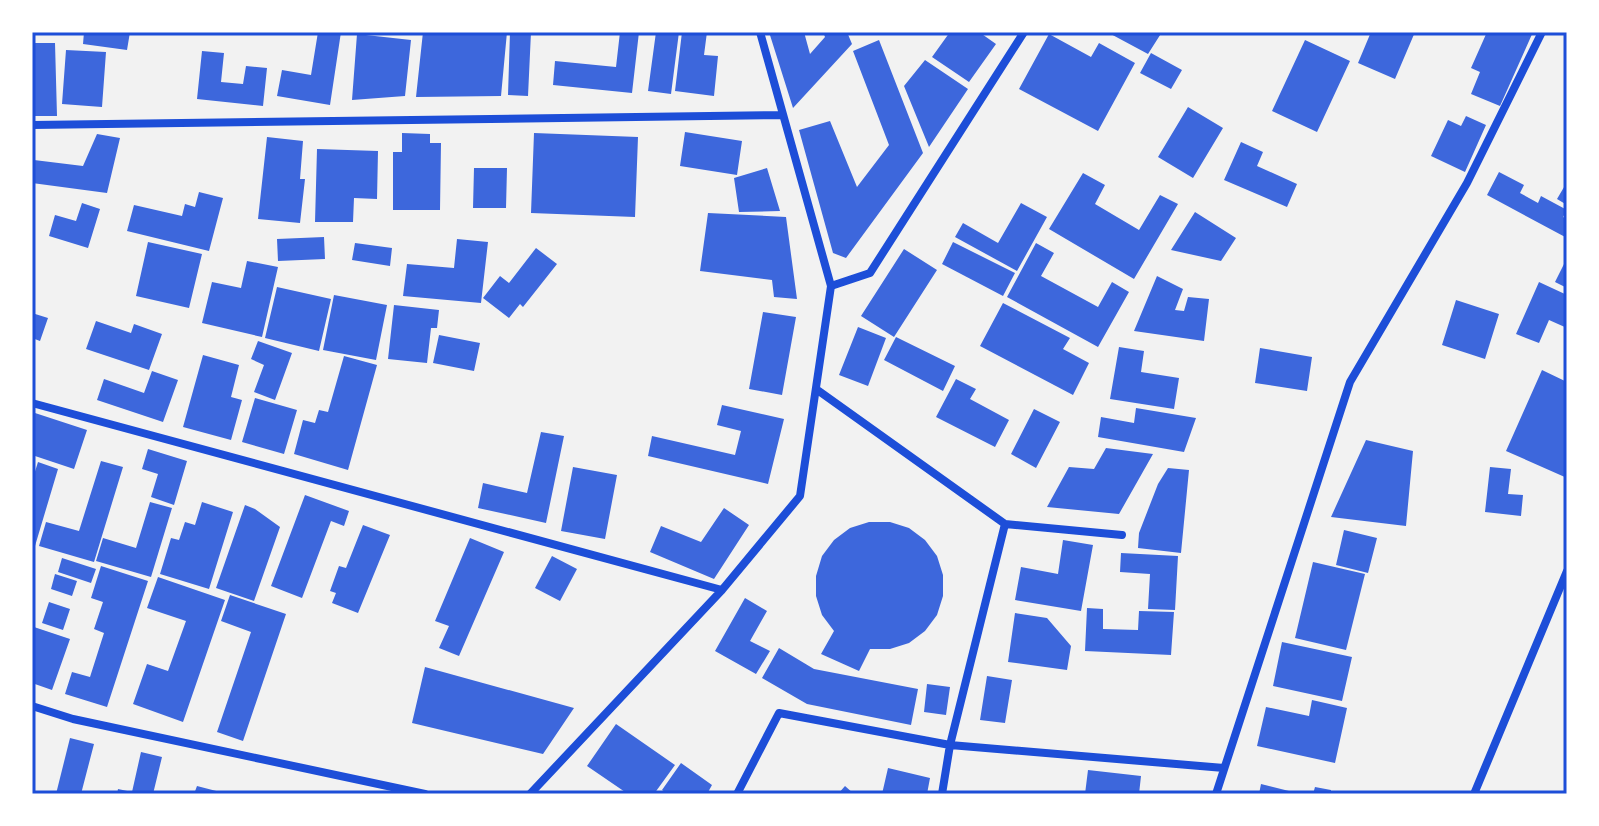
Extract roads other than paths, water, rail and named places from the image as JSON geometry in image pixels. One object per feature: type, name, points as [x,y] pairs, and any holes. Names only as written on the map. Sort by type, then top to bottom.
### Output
[{"type":"street","points":[[530,794],[722,590],[800,496],[831,286],[760,32]]},
{"type":"street","points":[[831,286],[870,273],[1024,32]]},
{"type":"street","points":[[1216,794],[1350,382],[1467,183],[1542,32]]},
{"type":"street","points":[[32,125],[783,115]]},
{"type":"street","points":[[816,389],[1005,524],[1122,535]]},
{"type":"street","points":[[32,403],[722,590]]},
{"type":"street","points":[[942,794],[950,745],[1005,524]]},
{"type":"street","points":[[1474,794],[1567,571]]},
{"type":"street","points":[[32,706],[73,719],[425,794]]},
{"type":"street","points":[[737,794],[779,713],[950,745],[1224,768]]}]
